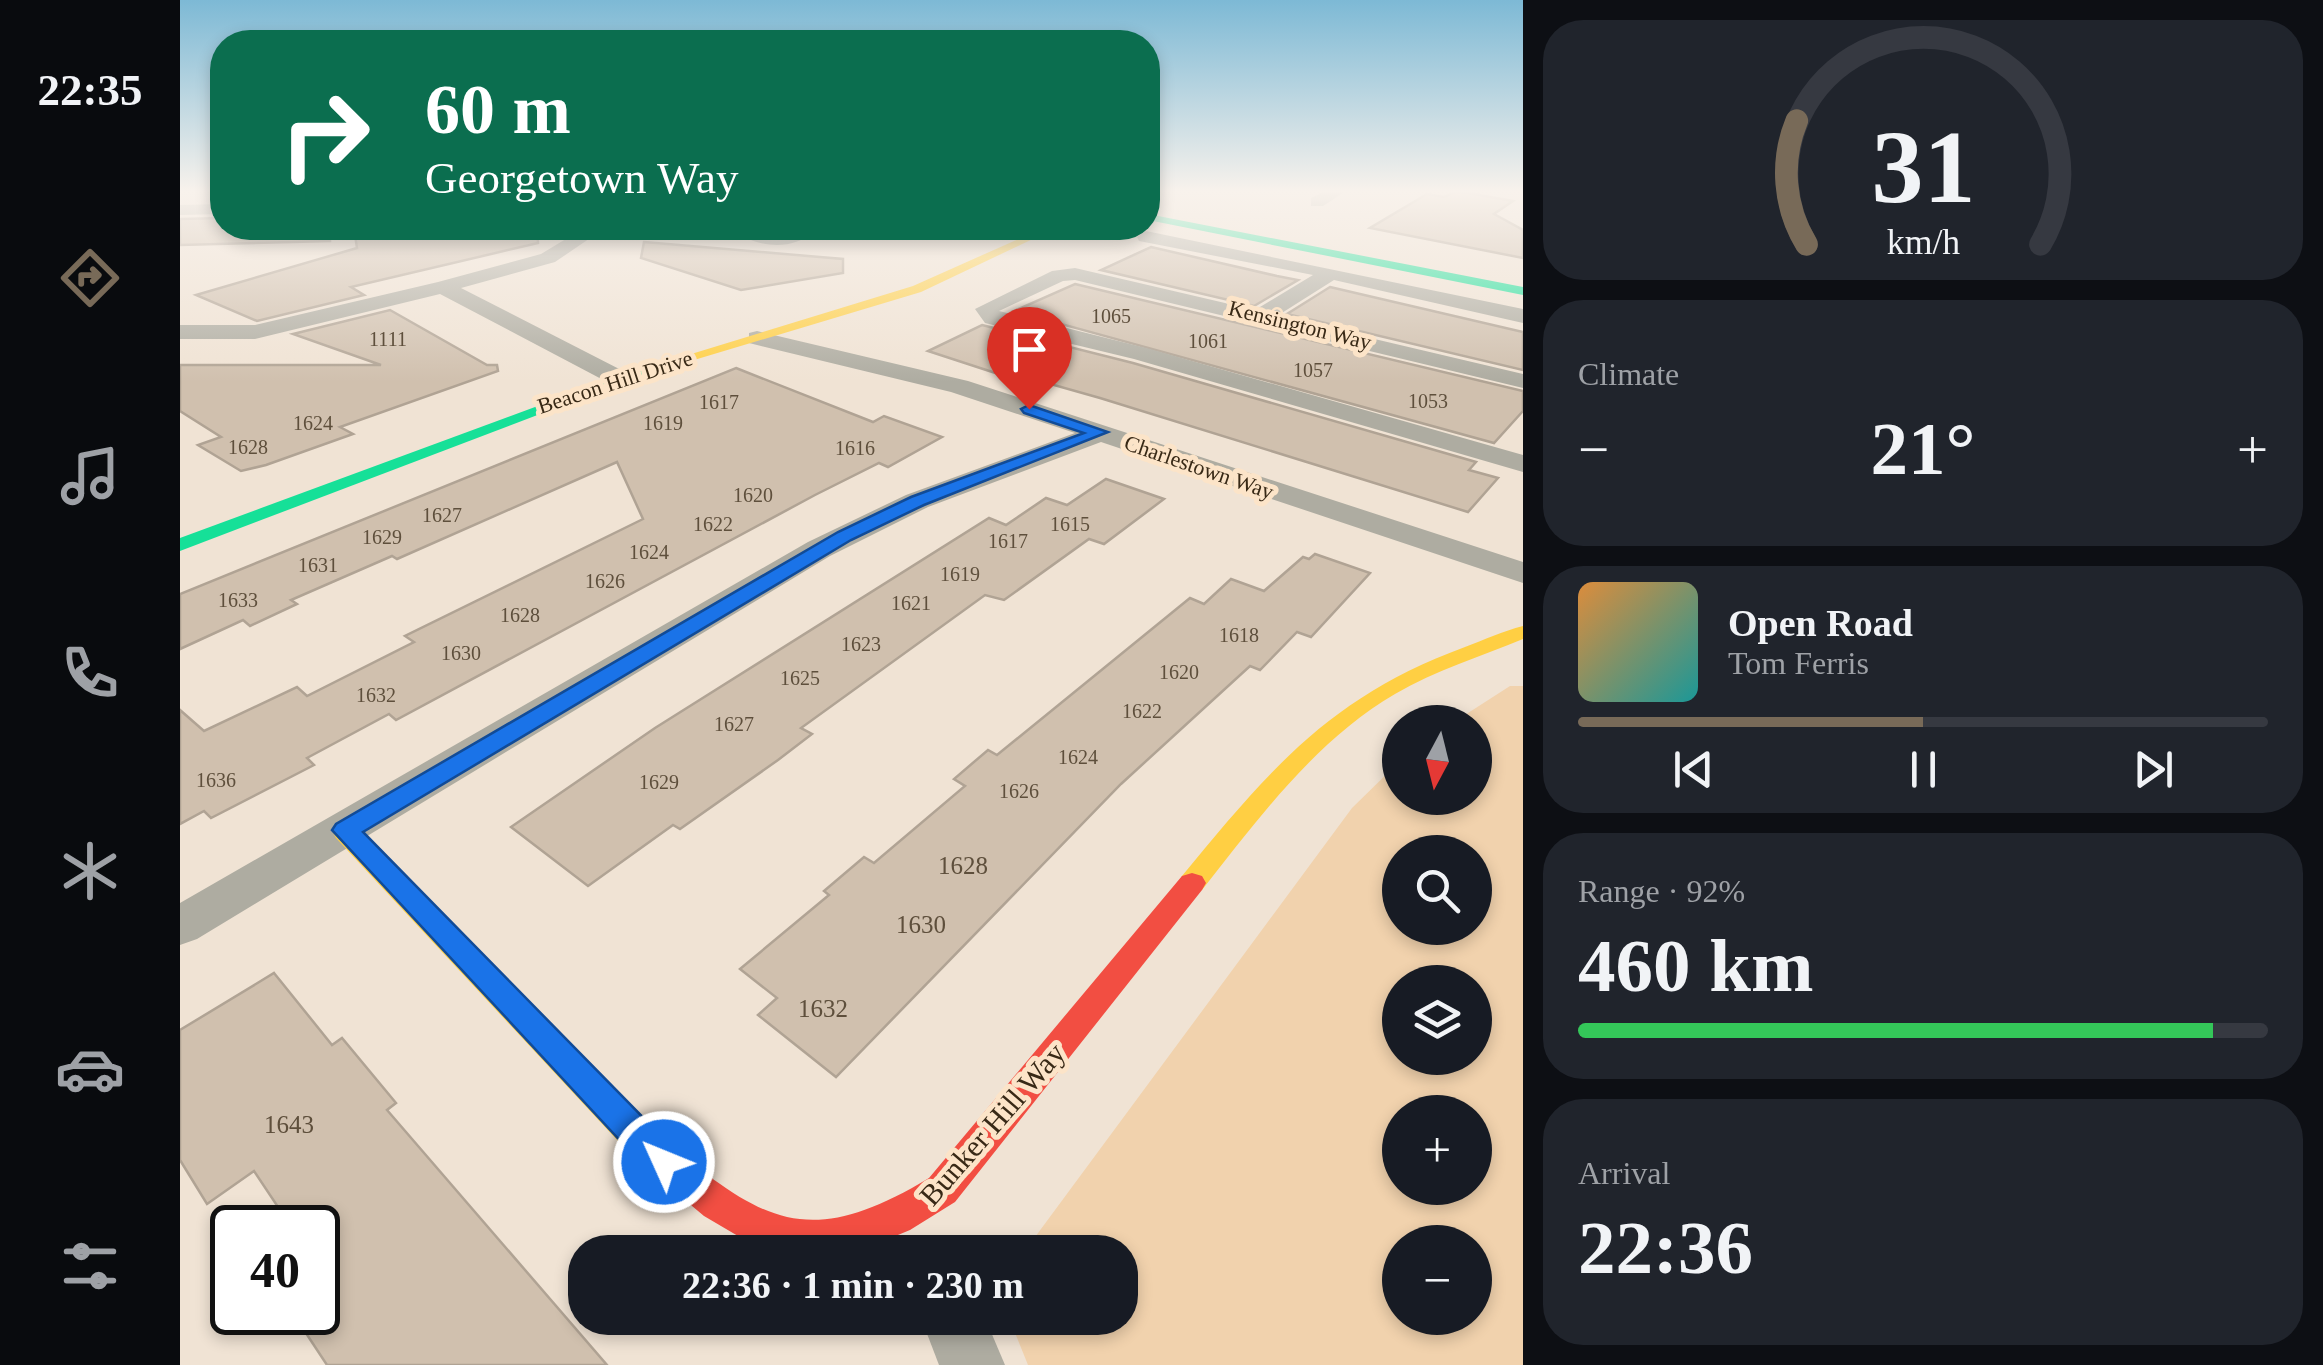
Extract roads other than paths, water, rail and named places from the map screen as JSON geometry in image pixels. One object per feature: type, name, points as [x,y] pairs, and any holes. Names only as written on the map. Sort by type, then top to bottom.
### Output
[{"type":"street","points":[[180,332],[255,332],[443,287],[553,255]]},
{"type":"street","name":"Beacon Hill Drive","points":[[180,545],[618,378],[917,290],[993,255]]},
{"type":"street","points":[[1258,255],[1523,316]]},
{"type":"street","points":[[1310,255],[1523,291]]},
{"type":"street","points":[[1421,255],[1523,274]]},
{"type":"street","points":[[1261,316],[1331,273]]},
{"type":"street","name":"Kensington Way","points":[[1523,381],[1076,274],[1046,280],[992,304],[986,312],[1523,464]]},
{"type":"street","points":[[443,287],[618,378]]},
{"type":"street","name":"Charlestown Way","points":[[757,338],[959,386],[1523,574]]},
{"type":"street","points":[[180,926],[836,540],[917,501],[1100,432]]},
{"type":"street","name":"Bunker Hill Way","points":[[910,1235],[942,1190],[1286,768],[1370,700],[1408,679],[1523,632]]},
{"type":"street","name":"Bunker Hill Way","points":[[345,830],[641,1142],[726,1213],[761,1231],[783,1235]]},
{"type":"street","points":[[959,1335],[972,1365]]}]
